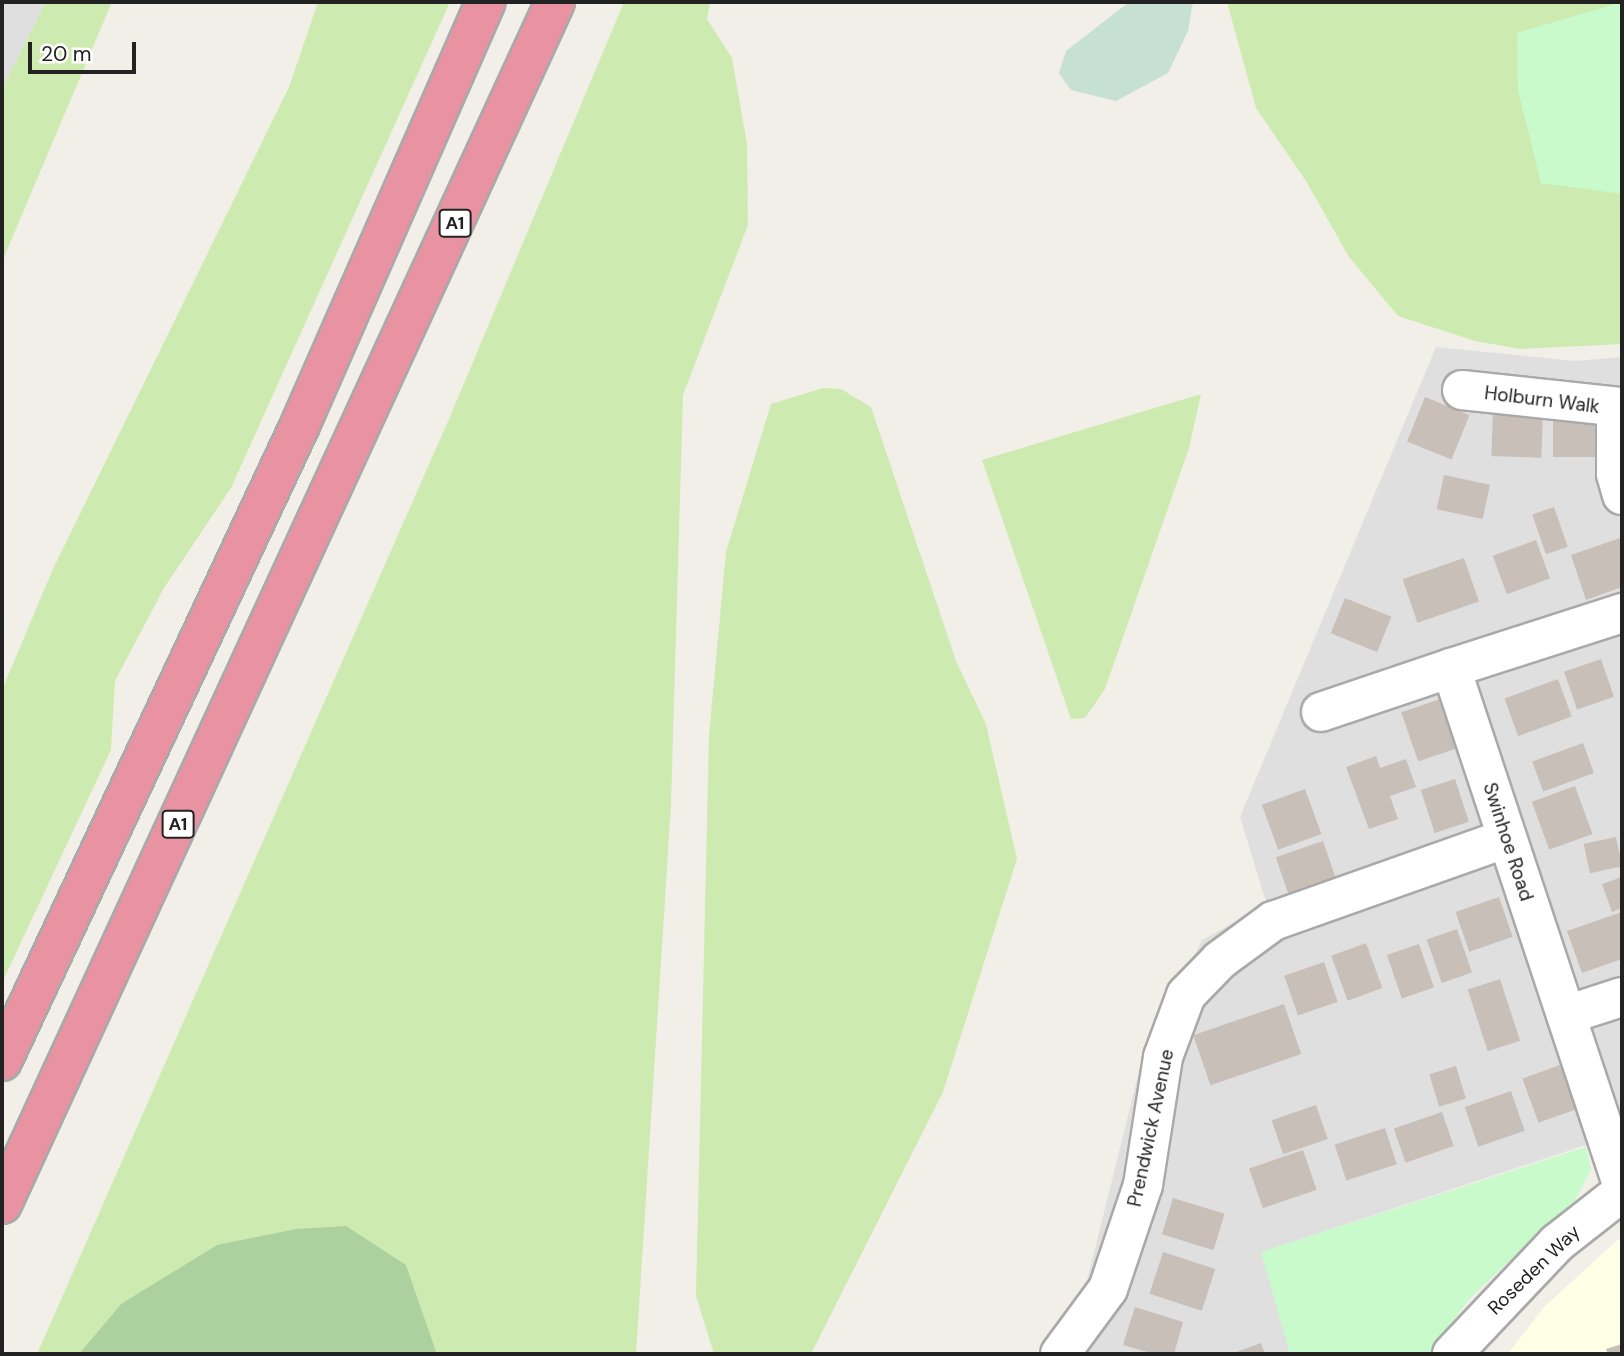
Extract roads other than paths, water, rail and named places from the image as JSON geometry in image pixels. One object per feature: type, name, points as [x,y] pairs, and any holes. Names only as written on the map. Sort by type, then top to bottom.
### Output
[{"type":"highway","points":[[2,1061],[300,425],[486,2]]},
{"type":"highway","name":"A1","points":[[2,1204],[555,2]]},
{"type":"street","name":"Holburn Walk","points":[[1462,390],[1619,408]]},
{"type":"street","points":[[1619,408],[1616,474],[1622,495]]},
{"type":"street","points":[[1321,712],[1622,613]]},
{"type":"street","name":"Swinhoe Road","points":[[1451,668],[1622,1184]]},
{"type":"street","name":"Prendwick Avenue","points":[[1060,1354],[1108,1289],[1143,1185],[1163,1057],[1186,995],[1220,960],[1273,921],[1507,838]]},
{"type":"street","points":[[1566,1015],[1622,997]]},
{"type":"street","name":"Roseden Way","points":[[1452,1354],[1557,1243],[1622,1192]]}]
